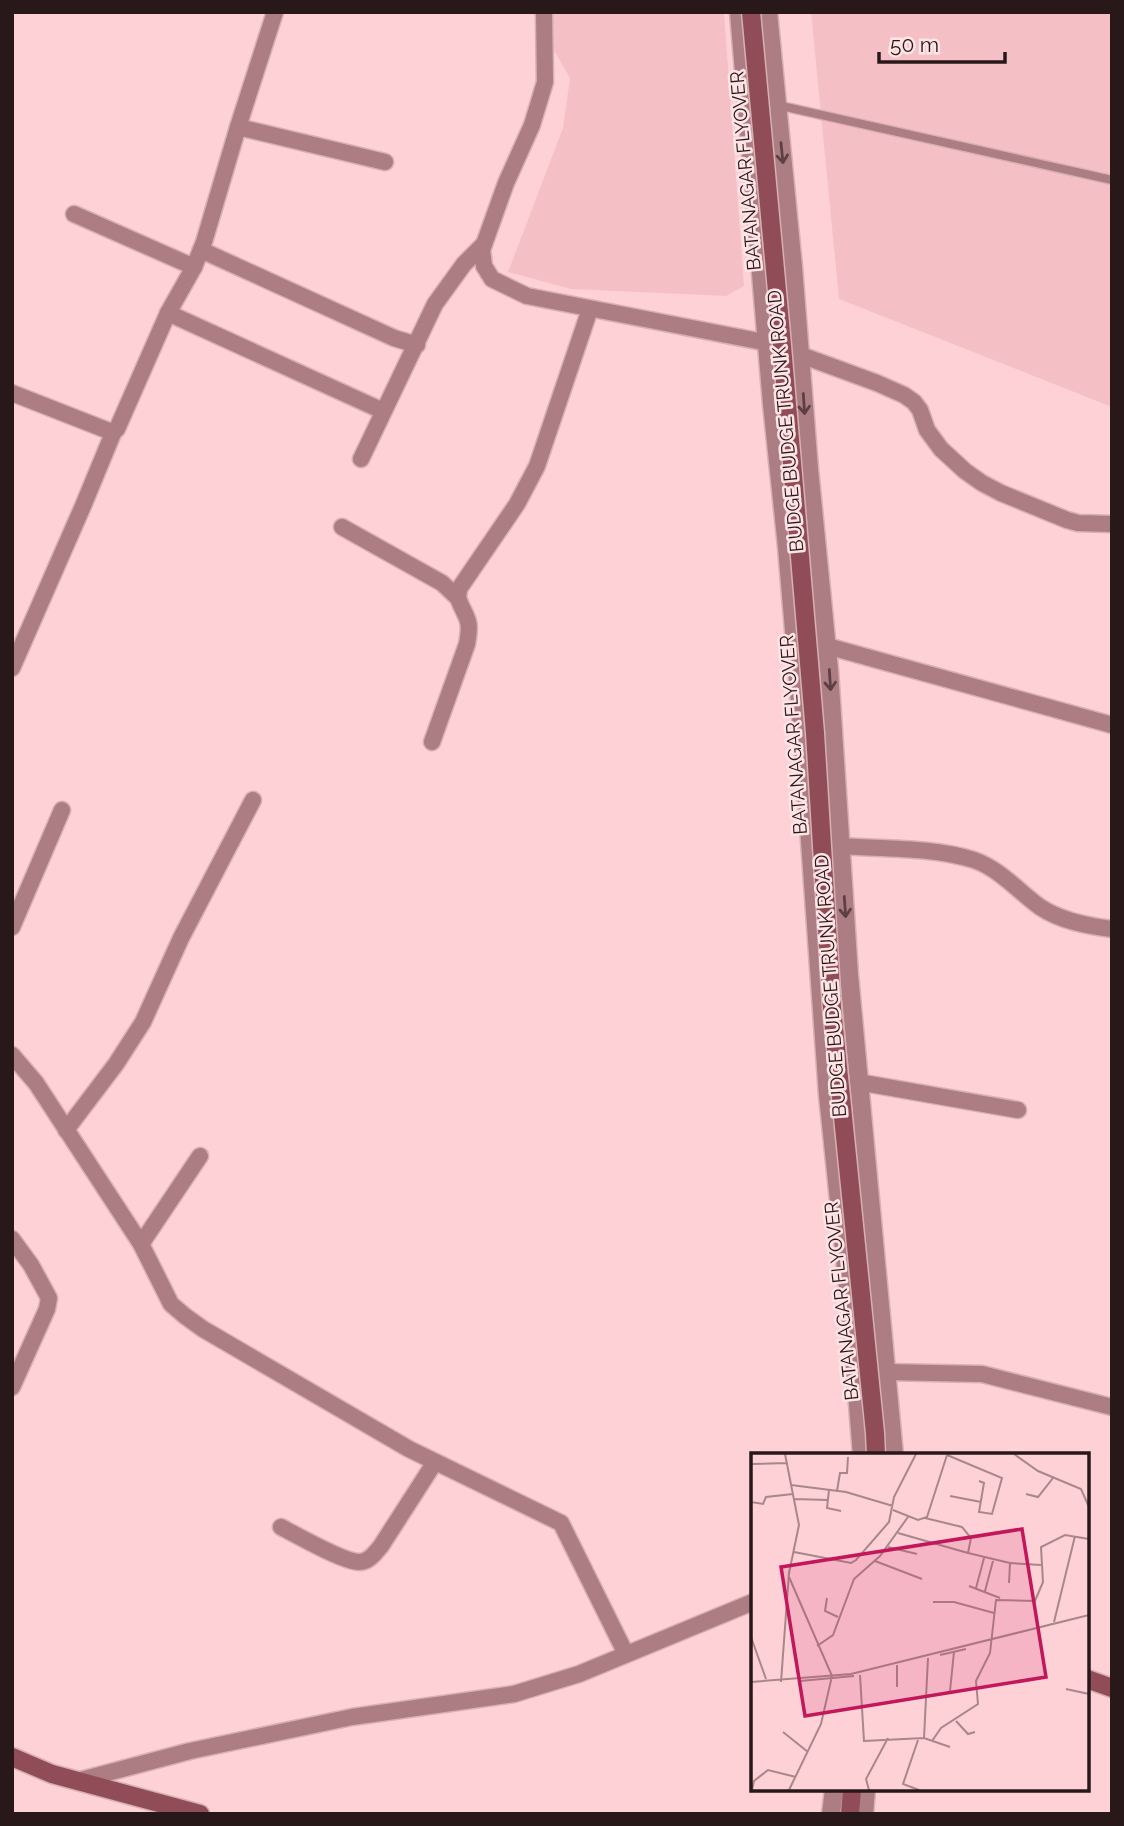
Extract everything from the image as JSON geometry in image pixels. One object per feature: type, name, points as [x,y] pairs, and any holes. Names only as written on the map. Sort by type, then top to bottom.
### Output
[{"type":"main road","name":"BATANAGAR FLYOVER","points":[[751,12],[815,733],[832,1008],[876,1453]]},
{"type":"main road","points":[[1089,1680],[1112,1688]]},
{"type":"main road","points":[[12,1757],[52,1774],[200,1814]]},
{"type":"main road","points":[[850,1814],[852,1791]]},
{"type":"street","points":[[12,667],[114,431],[168,313],[201,250],[275,12]]},
{"type":"street","points":[[544,12],[545,82],[532,125],[506,183],[482,250],[484,266],[492,279],[527,296],[768,343],[877,383],[914,402],[927,430],[941,449],[965,471],[992,488],[1066,520],[1112,524]]},
{"type":"street","name":"BUDGE BUDGE TRUNK ROAD","points":[[739,12],[801,713],[826,1068],[862,1453]]},
{"type":"street","name":"BUDGE BUDGE TRUNK ROAD","points":[[768,12],[827,646],[858,1082],[894,1453]]},
{"type":"street","points":[[238,127],[385,162]]},
{"type":"street","points":[[74,215],[194,267]]},
{"type":"street","points":[[361,459],[435,304],[464,264],[484,244]]},
{"type":"street","points":[[201,250],[394,338],[416,345]]},
{"type":"street","points":[[458,598],[459,589],[517,505],[537,466],[590,309]]},
{"type":"street","points":[[168,313],[383,411]]},
{"type":"street","points":[[12,393],[114,431]]},
{"type":"street","points":[[342,527],[442,583],[458,598],[466,612],[470,627],[467,644],[432,742]]},
{"type":"street","points":[[827,646],[1112,725]]},
{"type":"street","points":[[66,1130],[116,1064],[143,1022],[181,938],[253,800]]},
{"type":"street","points":[[12,927],[62,810]]},
{"type":"street","points":[[841,846],[938,853],[976,861],[1058,917],[1079,924],[1112,929]]},
{"type":"street","points":[[12,1055],[36,1083],[141,1244],[172,1304],[203,1329],[409,1449],[561,1523],[626,1654]]},
{"type":"street","points":[[858,1082],[1018,1110]]},
{"type":"street","points":[[141,1244],[200,1156]]},
{"type":"street","points":[[12,1239],[32,1265],[49,1298],[47,1309],[12,1387]]},
{"type":"street","points":[[886,1372],[982,1374],[1112,1407]]},
{"type":"street","points":[[281,1527],[340,1556],[359,1562],[372,1557],[435,1462]]},
{"type":"street","points":[[77,1781],[190,1751],[352,1717],[514,1695],[555,1682],[751,1603]]},
{"type":"street","points":[[831,1814],[834,1791]]},
{"type":"street","points":[[864,1814],[866,1791]]},
{"type":"lane","points":[[777,105],[1112,180]]},
{"type":"shaded area","points":[[534,12],[724,12],[744,286],[726,296],[571,289],[508,272],[563,128],[570,78]]},
{"type":"shaded area","points":[[811,12],[1112,12],[1112,407],[839,299]]}]
